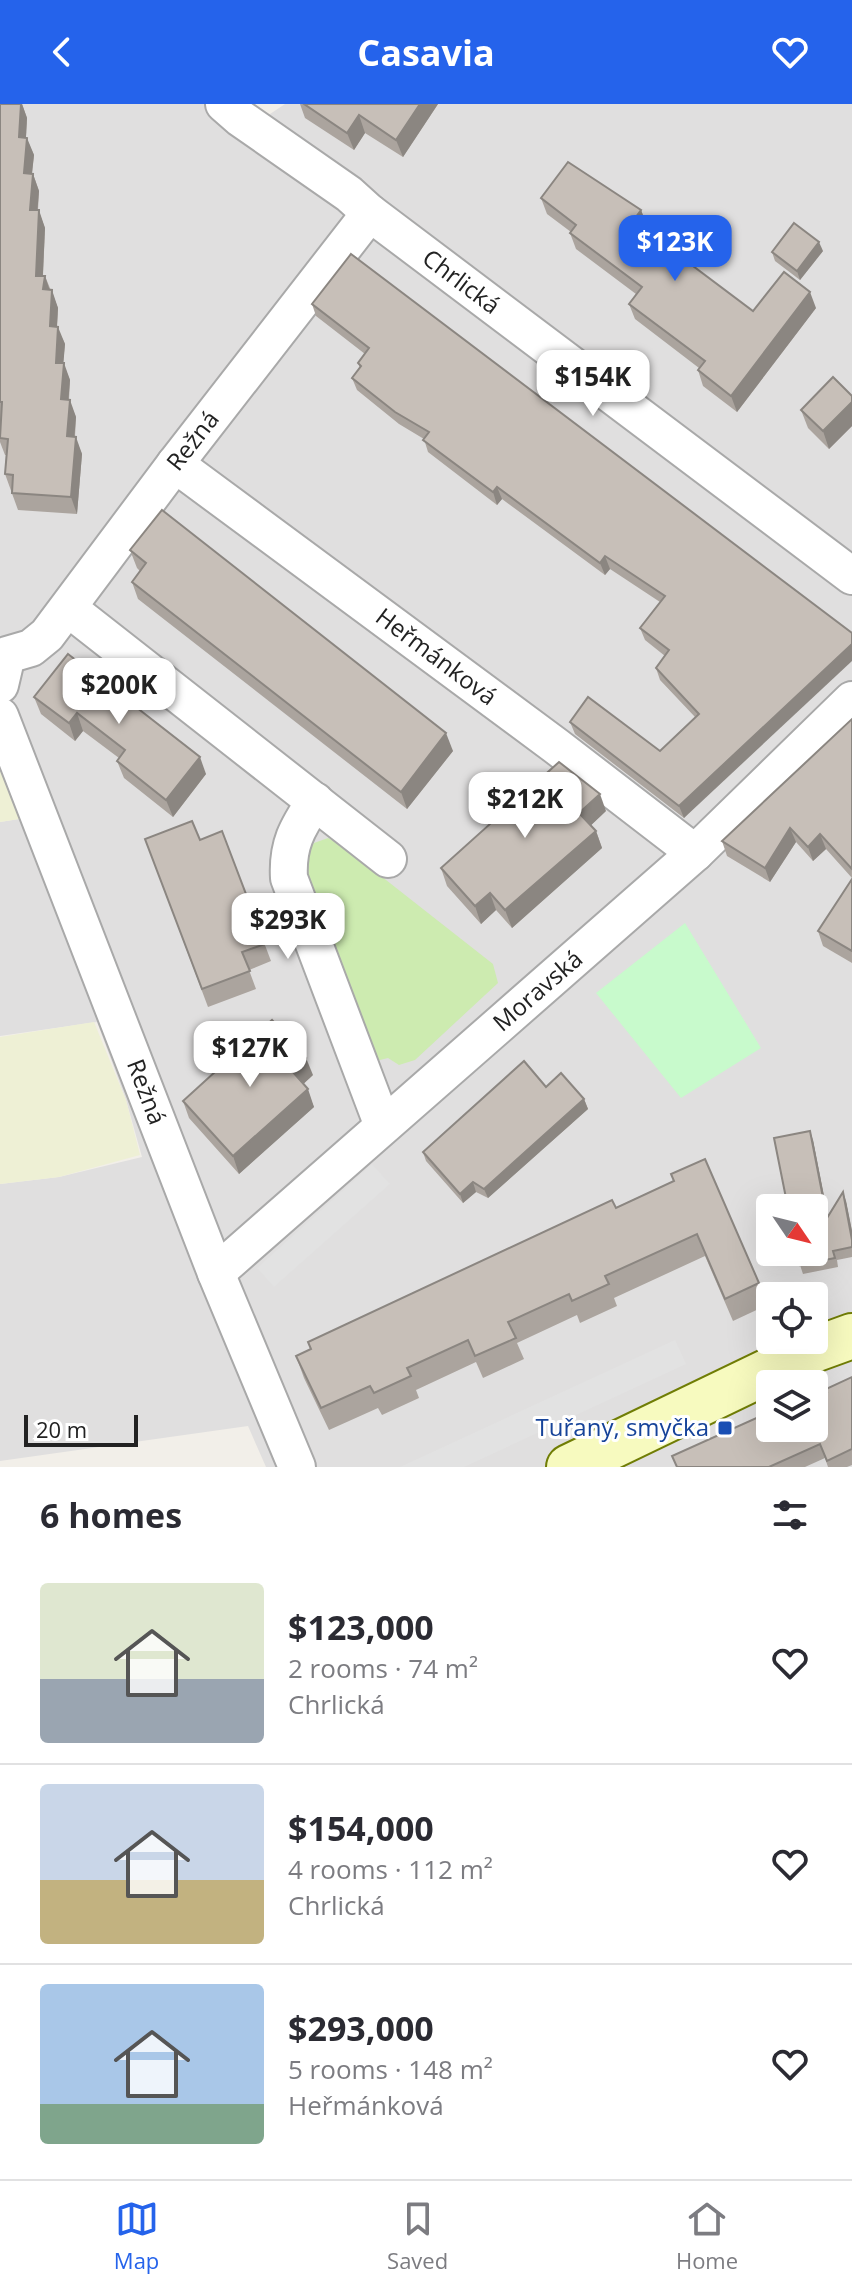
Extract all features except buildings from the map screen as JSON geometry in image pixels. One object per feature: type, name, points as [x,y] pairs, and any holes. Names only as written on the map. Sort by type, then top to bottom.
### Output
[{"type":"main road","points":[[569,1467],[808,1352],[852,1336]]},
{"type":"street","name":"Chrlická","points":[[224,104],[349,194],[370,213],[852,576]]},
{"type":"street","name":"Režná","points":[[2,665],[47,635],[370,213]]},
{"type":"street","name":"Heřmánková","points":[[175,464],[556,746],[695,853]]},
{"type":"street","points":[[68,608],[388,859]]},
{"type":"street","name":"Moravská","points":[[216,1273],[695,853],[852,700]]},
{"type":"street","name":"Režná","points":[[0,716],[216,1273],[297,1467]]},
{"type":"street","points":[[315,801],[290,845],[289,878],[383,1126]]},
{"type":"shaded area","points":[[0,104],[255,104],[267,116],[285,104],[852,104],[852,1467],[266,1467],[248,1426],[0,1461],[0,1184],[59,1177],[142,1157],[126,1100],[97,1022],[0,1036],[0,822],[25,818],[0,761]]},
{"type":"shaded area","points":[[372,1164],[390,1184],[274,1287],[257,1268]]},
{"type":"shaded area","points":[[675,1340],[686,1364],[464,1467],[400,1467]]},
{"type":"green space","points":[[0,761],[26,818],[0,822]]},
{"type":"green space","points":[[328,838],[344,847],[493,964],[498,983],[415,1060],[399,1065],[388,1058],[376,1061],[308,885],[303,861],[314,843]]},
{"type":"green space","points":[[685,923],[761,1048],[681,1098],[596,993]]},
{"type":"green space","points":[[94,1022],[126,1100],[140,1155],[59,1177],[0,1184],[0,1037]]},
{"type":"place","name":"Tuřany, smyčka","points":[[725,1428]]}]
